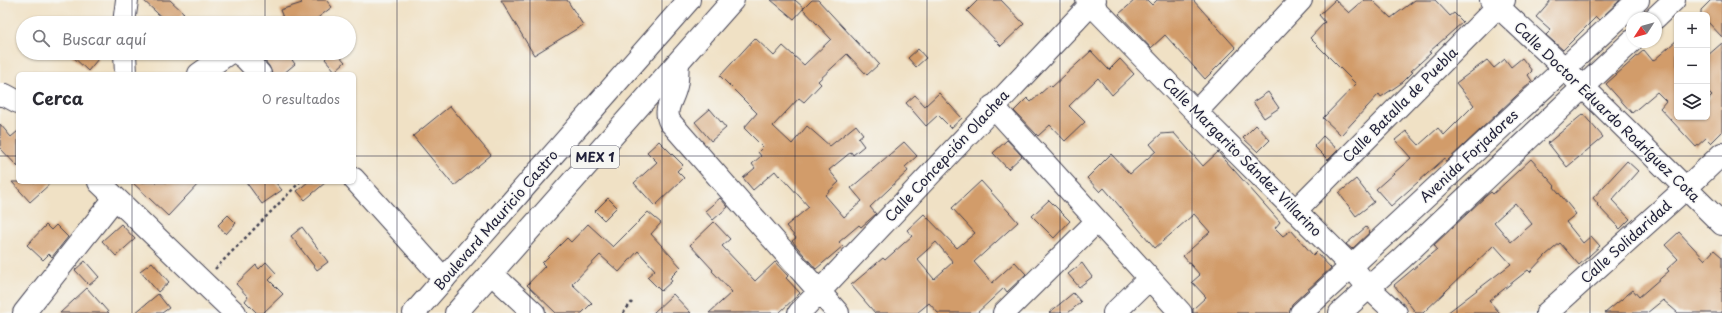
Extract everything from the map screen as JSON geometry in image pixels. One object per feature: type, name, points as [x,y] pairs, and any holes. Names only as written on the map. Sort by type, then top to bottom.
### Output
[{"type":"street","points":[[125,16],[127,0]]},
{"type":"street","name":"Boulevard Mauricio Castro","points":[[414,313],[690,0]]},
{"type":"street","name":"MEX 1","points":[[456,313],[678,64],[733,0]]},
{"type":"street","points":[[1196,112],[1301,0]]},
{"type":"street","name":"Avenida Forjadores","points":[[1301,313],[1638,0]]},
{"type":"street","points":[[1661,12],[1674,0]]},
{"type":"street","name":"Calle Margarito Sández Villarino","points":[[1091,1],[1196,112],[1351,266],[1368,287],[1396,313]]},
{"type":"street","name":"Calle Concepción Olachea","points":[[799,313],[1091,1]]},
{"type":"street","name":"Calle Doctor Eduardo Rodríguez Cota","points":[[1498,2],[1583,88],[1722,224]]},
{"type":"street","name":"Calle Batalla de Puebla","points":[[1295,210],[1498,2]]},
{"type":"street","name":"Avenida Forjadores","points":[[1340,313],[1402,258],[1626,47]]},
{"type":"street","points":[[125,60],[126,72]]},
{"type":"street","points":[[202,72],[219,60]]},
{"type":"street","points":[[247,60],[258,72]]},
{"type":"street","points":[[678,64],[676,86],[667,115],[670,122],[838,313]]},
{"type":"street","points":[[0,95],[16,101]]},
{"type":"street","points":[[993,106],[1181,313]]},
{"type":"street","name":"Calle Solidaridad","points":[[1546,313],[1722,154]]},
{"type":"street","points":[[356,182],[444,279]]},
{"type":"street","points":[[101,184],[235,313]]},
{"type":"street","points":[[24,313],[115,198]]},
{"type":"street","points":[[1004,313],[1097,221]]},
{"type":"street","points":[[491,273],[534,313]]},
{"type":"street","points":[[1114,313],[1149,279]]},
{"type":"path","points":[[203,281],[298,184]]},
{"type":"path","points":[[623,313],[632,302]]},
{"type":"building","points":[[143,0],[170,0],[184,13],[181,16],[160,16]]},
{"type":"building","points":[[299,0],[326,0],[332,7],[320,16],[282,16],[280,10],[302,3]]},
{"type":"building","points":[[501,0],[567,0],[583,25],[534,55]]},
{"type":"building","points":[[771,0],[795,0],[804,8],[794,19]]},
{"type":"building","points":[[812,0],[818,0],[879,64],[867,75],[847,54],[818,81],[821,84],[804,102],[799,98],[773,126],[792,144],[807,126],[830,146],[856,125],[863,134],[858,138],[864,146],[853,155],[851,152],[829,170],[839,182],[825,195],[844,217],[862,201],[851,188],[904,142],[917,156],[905,167],[908,171],[870,207],[876,214],[861,227],[859,225],[839,242],[843,246],[816,269],[792,241],[796,238],[786,226],[809,207],[775,171],[753,190],[743,178],[755,168],[752,164],[761,156],[758,152],[763,147],[744,128],[757,113],[720,76],[755,38],[774,56],[783,46],[804,65],[831,39],[803,9]]},
{"type":"building","points":[[978,0],[1001,0],[1024,24],[1001,46],[967,11]]},
{"type":"building","points":[[1135,0],[1147,0],[1152,5],[1157,0],[1193,0],[1236,48],[1205,79],[1165,35],[1151,48],[1119,14]]},
{"type":"building","points":[[1335,0],[1349,13],[1364,0],[1372,0],[1391,18],[1415,0],[1435,0],[1450,16],[1454,13],[1463,22],[1429,52],[1431,53],[1411,71],[1413,72],[1403,82],[1381,97],[1379,94],[1341,135],[1323,118],[1356,84],[1310,38],[1325,22],[1319,15]]},
{"type":"building","points":[[1551,0],[1620,0],[1599,20],[1596,17],[1563,50],[1546,35],[1551,30],[1536,17]]},
{"type":"building","points":[[1711,0],[1722,0],[1722,37],[1710,24],[1710,12],[1701,12],[1701,10]]},
{"type":"building","points":[[1674,43],[1674,120],[1710,120],[1710,98],[1712,96],[1710,94],[1710,53],[1722,43],[1722,132],[1711,143],[1706,138],[1696,147],[1660,108],[1666,101],[1657,92],[1632,113],[1606,84],[1644,50],[1653,61]]},
{"type":"building","points":[[918,49],[926,58],[916,67],[908,58]]},
{"type":"building","points":[[1091,51],[1109,70],[1120,59],[1134,74],[1112,95],[1098,78],[1069,106],[1085,122],[1065,141],[1050,125],[1038,136],[1014,111],[1027,98],[1031,102],[1050,85],[1052,87]]},
{"type":"building","points":[[1522,58],[1532,71],[1528,75],[1532,81],[1446,162],[1445,158],[1391,206],[1376,189],[1411,158],[1395,140],[1406,131],[1419,145],[1438,128],[1444,135],[1474,105],[1456,83],[1487,60],[1494,68],[1505,59],[1511,67]]},
{"type":"building","points":[[76,60],[97,60],[88,71]]},
{"type":"building","points":[[292,60],[295,64],[285,72],[271,72],[265,61]]},
{"type":"building","points":[[326,60],[343,60],[345,62],[335,71]]},
{"type":"building","points":[[1268,92],[1279,108],[1264,118],[1253,102]]},
{"type":"building","points":[[939,93],[962,118],[951,128],[938,115],[926,126],[906,103],[915,95],[925,106]]},
{"type":"building","points":[[450,106],[491,155],[454,186],[413,136]]},
{"type":"building","points":[[710,109],[726,128],[711,141],[695,122]]},
{"type":"building","points":[[1583,114],[1603,137],[1567,167],[1548,143]]},
{"type":"building","points":[[0,124],[11,137],[16,133],[16,165],[0,148]]},
{"type":"building","points":[[1256,125],[1270,140],[1258,152],[1243,138]]},
{"type":"building","points":[[1174,133],[1203,166],[1218,152],[1280,222],[1275,228],[1283,236],[1291,230],[1313,255],[1316,252],[1331,268],[1292,304],[1289,313],[1193,313],[1193,309],[1206,297],[1192,282],[1200,275],[1183,256],[1210,232],[1194,214],[1155,248],[1104,188],[1100,192],[1087,178],[1111,154],[1130,174],[1156,151],[1150,144],[1161,134]]},
{"type":"building","points":[[1323,136],[1338,150],[1328,160],[1314,146]]},
{"type":"building","points":[[1007,140],[1022,156],[1008,169],[993,153]]},
{"type":"building","points":[[659,141],[683,165],[677,171],[684,178],[655,206],[634,183],[657,162],[647,152]]},
{"type":"building","points":[[1531,159],[1555,186],[1554,187],[1576,214],[1566,222],[1583,243],[1591,236],[1600,246],[1579,265],[1560,243],[1530,272],[1528,270],[1489,301],[1500,313],[1447,313],[1511,264],[1494,245],[1423,313],[1416,313],[1394,285],[1437,249],[1434,245],[1486,196],[1491,192],[1493,194]],"holes":[[[1515,203],[1532,224],[1511,242],[1494,222]]]},
{"type":"building","points":[[1627,161],[1638,171],[1612,200],[1630,219],[1620,229],[1597,205],[1598,204],[1593,198]]},
{"type":"building","points":[[1356,179],[1374,202],[1356,216],[1339,193]]},
{"type":"building","points":[[981,181],[1018,222],[974,262],[992,283],[1015,262],[1026,274],[1007,292],[1004,288],[977,313],[938,313],[929,303],[917,313],[875,313],[851,285],[883,258],[885,260],[912,236],[907,230],[924,214],[957,248],[975,233],[952,208]],"holes":[[[936,242],[953,262],[934,279],[917,259]]]},
{"type":"building","points":[[12,182],[16,182],[16,184],[50,184],[30,202]]},
{"type":"building","points":[[134,184],[198,184],[168,216]]},
{"type":"building","points":[[247,184],[277,184],[282,190],[262,204]]},
{"type":"building","points":[[306,184],[324,184],[305,200],[297,191]]},
{"type":"building","points":[[608,198],[617,207],[604,220],[595,211]]},
{"type":"building","points":[[720,198],[728,207],[713,220],[705,211]]},
{"type":"building","points":[[1049,200],[1070,221],[1054,238],[1032,216]]},
{"type":"building","points":[[648,212],[661,223],[651,234],[681,267],[670,278],[672,281],[661,291],[647,277],[655,270],[638,251],[619,272],[600,255],[572,284],[592,303],[582,313],[556,313],[527,285],[545,266],[542,263],[567,238],[571,242],[588,224],[613,247]]},
{"type":"building","points":[[228,215],[236,223],[226,234],[218,225]]},
{"type":"building","points":[[714,222],[730,239],[722,246],[755,281],[775,262],[788,276],[786,278],[800,293],[779,313],[709,313],[732,292],[690,245]]},
{"type":"building","points":[[121,224],[135,239],[116,256],[102,241]]},
{"type":"building","points":[[46,225],[51,230],[56,225],[68,237],[52,257],[49,254],[43,260],[27,245]]},
{"type":"building","points":[[302,227],[328,262],[317,270],[291,236]]},
{"type":"building","points":[[1366,227],[1370,232],[1352,249],[1346,244]]},
{"type":"building","points":[[1679,232],[1705,260],[1714,250],[1722,257],[1722,313],[1678,313],[1663,300],[1647,313],[1605,313],[1633,290],[1639,297],[1669,271],[1667,269],[1678,259],[1665,245]]},
{"type":"building","points":[[85,261],[99,277],[89,285],[75,270]]},
{"type":"building","points":[[152,262],[169,282],[158,292],[140,271]]},
{"type":"building","points":[[266,262],[276,273],[269,280],[283,294],[263,313],[257,313],[245,301],[248,297],[236,284],[256,265],[259,269]]},
{"type":"building","points":[[1082,263],[1092,277],[1079,287],[1068,274]]},
{"type":"building","points":[[87,288],[109,313],[60,313]]},
{"type":"building","points":[[1073,293],[1081,302],[1068,313],[1049,313]]},
{"type":"building","points":[[158,294],[169,308],[162,313],[135,313]]},
{"type":"building","points":[[673,294],[691,313],[653,313]]}]
